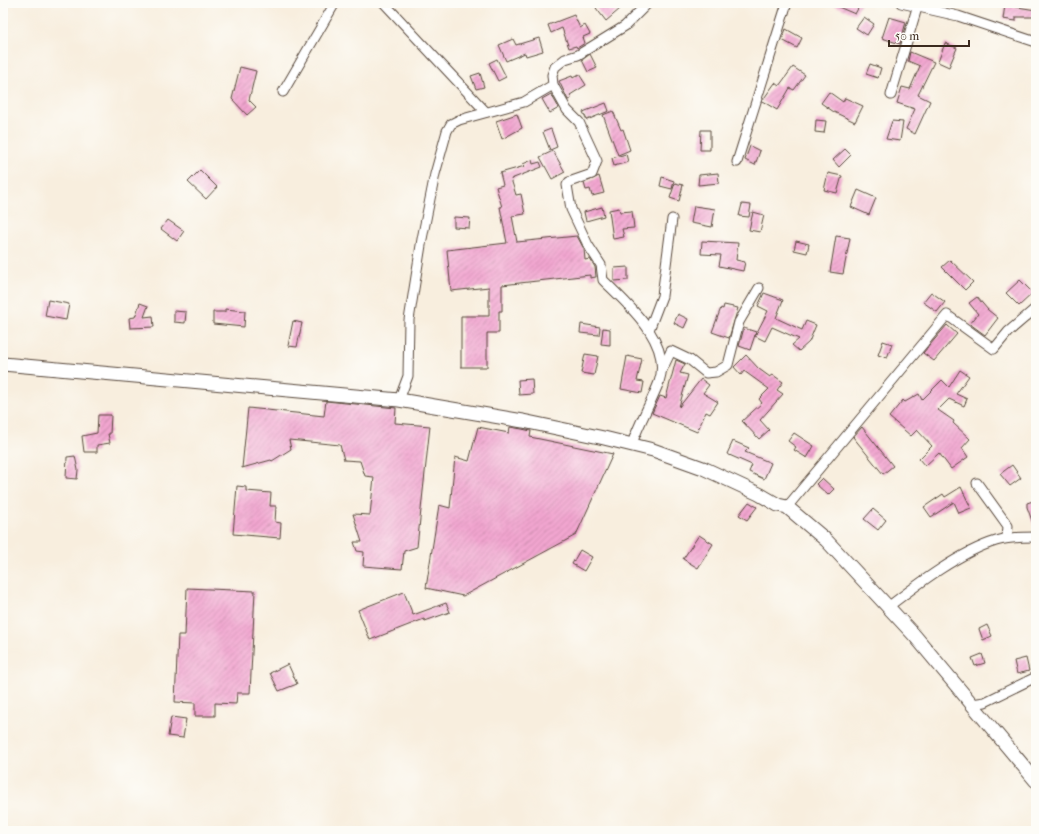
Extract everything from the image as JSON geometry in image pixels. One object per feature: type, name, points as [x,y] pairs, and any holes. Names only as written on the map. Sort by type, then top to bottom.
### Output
[{"type":"street","points":[[283,92],[334,3]]},
{"type":"street","points":[[384,3],[486,112]]},
{"type":"street","points":[[648,3],[625,26],[578,55],[565,59],[555,67],[552,75],[553,85],[567,110],[579,122],[597,161],[592,174],[586,178],[569,182],[567,185],[571,209],[588,245],[600,265],[602,280],[624,300],[649,330],[658,350],[661,371]]},
{"type":"street","points":[[737,162],[787,3]]},
{"type":"street","points":[[901,3],[917,8],[958,16],[1036,42]]},
{"type":"street","points":[[891,95],[917,8]]},
{"type":"street","points":[[399,400],[408,376],[409,320],[422,238],[435,174],[447,131],[452,124],[458,120],[524,102],[553,85]]},
{"type":"street","points":[[649,330],[662,296],[672,219]]},
{"type":"street","points":[[632,444],[642,416],[659,381],[661,371],[671,351],[690,360],[706,373],[716,372],[728,365],[739,322],[759,288]]},
{"type":"street","points":[[787,507],[946,315],[994,349],[1008,332],[1036,308]]},
{"type":"street","points":[[3,364],[399,400],[524,421],[632,444],[703,468],[759,494],[778,505],[787,507],[826,540],[915,636],[1036,780]]},
{"type":"street","points":[[977,483],[1008,526],[1007,538]]},
{"type":"street","points":[[888,606],[940,569],[985,545],[1007,538],[1036,537]]},
{"type":"street","points":[[972,704],[984,702],[1036,677]]},
{"type":"building","points":[[601,3],[615,3],[620,9],[606,21],[596,8]]},
{"type":"building","points":[[829,3],[861,3],[855,14]]},
{"type":"building","points":[[1005,5],[1036,10],[1036,17],[1016,17],[1016,21],[1003,19]]},
{"type":"building","points":[[574,15],[580,28],[585,25],[590,34],[583,37],[585,43],[577,48],[576,46],[569,48],[562,28],[551,33],[548,25]]},
{"type":"building","points":[[864,17],[874,24],[867,35],[856,28]]},
{"type":"building","points":[[889,17],[906,22],[900,44],[882,38]]},
{"type":"building","points":[[786,29],[802,38],[797,48],[782,40]]},
{"type":"building","points":[[539,38],[543,51],[526,56],[525,53],[506,61],[499,45],[513,39],[516,45]]},
{"type":"building","points":[[945,43],[957,48],[949,67],[938,62]]},
{"type":"building","points":[[910,52],[934,62],[918,95],[930,101],[915,134],[906,129],[915,109],[897,103],[902,87],[910,89],[920,66],[908,61]]},
{"type":"building","points":[[590,54],[597,68],[588,72],[582,60]]},
{"type":"building","points":[[497,59],[506,77],[498,81],[489,63]]},
{"type":"building","points":[[870,64],[881,68],[878,78],[866,74]]},
{"type":"building","points":[[240,67],[256,71],[249,100],[256,107],[247,115],[232,99]]},
{"type":"building","points":[[793,67],[805,75],[794,90],[790,88],[777,110],[762,101],[775,83],[779,86]]},
{"type":"building","points":[[480,73],[484,87],[476,89],[471,76]]},
{"type":"building","points":[[579,74],[586,85],[570,95],[571,99],[568,100],[559,81],[572,76],[573,78]]},
{"type":"building","points":[[829,92],[843,102],[845,98],[863,106],[855,122],[834,112],[821,103]]},
{"type":"building","points":[[551,94],[559,108],[550,113],[542,99]]},
{"type":"building","points":[[606,103],[609,111],[587,120],[583,112]]},
{"type":"building","points":[[613,111],[621,130],[623,129],[630,150],[618,155],[603,115]]},
{"type":"building","points":[[517,114],[522,128],[502,139],[496,121]]},
{"type":"building","points":[[816,120],[826,121],[824,133],[815,132]]},
{"type":"building","points":[[892,121],[903,122],[900,141],[886,139]]},
{"type":"building","points":[[551,129],[557,147],[550,150],[543,132]]},
{"type":"building","points":[[701,130],[710,130],[710,150],[700,150]]},
{"type":"building","points":[[750,146],[760,151],[755,165],[745,160]]},
{"type":"building","points":[[845,149],[851,155],[839,167],[833,160]]},
{"type":"building","points":[[553,151],[565,172],[552,179],[540,157]]},
{"type":"building","points":[[626,154],[628,162],[614,166],[612,158]]},
{"type":"building","points":[[532,160],[533,164],[540,162],[542,167],[511,179],[516,195],[521,194],[525,214],[512,216],[517,242],[577,236],[584,249],[585,260],[590,259],[595,267],[596,277],[590,278],[590,275],[502,285],[502,311],[499,311],[499,333],[487,333],[487,367],[461,367],[461,316],[489,316],[489,287],[451,291],[447,250],[507,243],[500,207],[502,207],[496,187],[503,185],[500,173],[525,166],[523,164]]},
{"type":"building","points":[[200,170],[217,187],[206,199],[188,182]]},
{"type":"building","points":[[718,173],[719,183],[698,185],[699,175]]},
{"type":"building","points":[[828,173],[842,176],[837,193],[824,190]]},
{"type":"building","points":[[599,176],[604,193],[592,196],[590,189],[586,190],[584,183]]},
{"type":"building","points":[[662,177],[674,181],[672,189],[660,186]]},
{"type":"building","points":[[675,183],[683,185],[679,201],[670,198]]},
{"type":"building","points":[[858,190],[876,198],[869,215],[851,207]]},
{"type":"building","points":[[742,204],[751,205],[749,217],[739,216]]},
{"type":"building","points":[[694,206],[715,209],[712,227],[691,223]]},
{"type":"building","points":[[602,207],[604,216],[586,221],[584,212]]},
{"type":"building","points":[[619,208],[620,212],[632,211],[634,228],[622,229],[624,237],[613,239],[609,210]]},
{"type":"building","points":[[753,212],[764,215],[760,232],[749,230]]},
{"type":"building","points":[[454,217],[470,218],[469,228],[454,227]]},
{"type":"building","points":[[168,220],[184,231],[177,241],[161,229]]},
{"type":"building","points":[[836,236],[850,238],[843,274],[830,272]]},
{"type":"building","points":[[702,241],[738,243],[736,260],[745,262],[743,271],[719,266],[721,255],[701,254]]},
{"type":"building","points":[[796,241],[809,244],[807,253],[794,250]]},
{"type":"building","points":[[950,260],[973,282],[965,290],[942,267]]},
{"type":"building","points":[[628,267],[628,280],[614,281],[614,268]]},
{"type":"building","points":[[1020,280],[1033,293],[1019,306],[1006,293]]},
{"type":"building","points":[[931,292],[945,302],[937,312],[923,302]]},
{"type":"building","points":[[764,293],[783,300],[776,318],[802,330],[806,321],[816,325],[809,342],[799,351],[792,345],[799,339],[772,327],[765,341],[755,336],[768,311],[758,306]]},
{"type":"building","points":[[977,297],[988,310],[998,318],[985,335],[970,324],[978,314],[969,303]]},
{"type":"building","points":[[48,300],[69,304],[66,320],[45,316]]},
{"type":"building","points":[[140,303],[148,306],[144,317],[153,316],[154,327],[130,328],[129,318],[135,317]]},
{"type":"building","points":[[724,305],[738,308],[729,338],[712,332],[721,308],[723,309]]},
{"type":"building","points":[[225,309],[245,311],[244,327],[213,324],[213,312],[225,312]]},
{"type":"building","points":[[174,311],[186,312],[185,323],[174,322]]},
{"type":"building","points":[[678,314],[688,319],[684,328],[674,323]]},
{"type":"building","points":[[293,321],[302,323],[297,347],[288,346]]},
{"type":"building","points":[[581,324],[600,327],[599,335],[580,333]]},
{"type":"building","points":[[947,325],[957,334],[934,361],[923,353]]},
{"type":"building","points":[[603,328],[610,329],[610,345],[601,344]]},
{"type":"building","points":[[744,328],[756,332],[750,350],[739,346]]},
{"type":"building","points":[[883,341],[892,344],[887,358],[878,355]]},
{"type":"building","points":[[585,354],[598,356],[594,375],[581,373]]},
{"type":"building","points":[[746,355],[759,369],[770,377],[773,375],[783,382],[777,390],[783,394],[760,420],[769,430],[759,439],[742,421],[762,403],[759,399],[769,389],[744,371],[741,375],[734,367]]},
{"type":"building","points":[[627,356],[642,359],[637,381],[644,382],[642,393],[621,389]]},
{"type":"building","points":[[676,360],[685,364],[680,373],[688,375],[679,407],[701,379],[709,385],[703,393],[718,402],[710,414],[706,412],[697,432],[652,413],[660,396],[666,398]]},
{"type":"building","points":[[960,370],[969,376],[956,394],[967,399],[964,406],[949,399],[938,410],[954,421],[953,423],[970,439],[962,448],[968,457],[951,469],[939,453],[925,466],[919,459],[932,446],[917,430],[911,436],[889,417],[903,400],[905,402],[919,394],[922,400],[942,380],[949,387]]},
{"type":"building","points":[[532,379],[533,394],[519,395],[518,380]]},
{"type":"building","points":[[326,401],[396,408],[395,423],[430,426],[417,547],[404,551],[402,569],[363,566],[364,552],[357,551],[354,542],[362,542],[353,514],[370,515],[374,477],[365,476],[360,461],[344,460],[340,445],[289,440],[291,449],[272,461],[271,460],[242,468],[248,408],[324,416]]},
{"type":"building","points":[[98,415],[111,415],[110,434],[108,434],[110,443],[97,445],[97,452],[84,452],[82,436],[97,433]]},
{"type":"building","points":[[478,427],[509,433],[510,427],[522,429],[531,431],[530,437],[613,454],[576,535],[463,596],[426,588],[439,505],[450,508],[455,457],[469,461]]},
{"type":"building","points":[[862,427],[893,466],[883,474],[853,437]]},
{"type":"building","points":[[794,433],[814,446],[807,458],[794,450],[796,447],[788,441]]},
{"type":"building","points":[[733,441],[749,448],[745,452],[771,463],[764,479],[749,472],[752,465],[727,454]]},
{"type":"building","points":[[75,456],[78,470],[77,479],[66,478],[67,457]]},
{"type":"building","points":[[1012,465],[1021,478],[1010,486],[1000,474]]},
{"type":"building","points":[[822,478],[834,489],[828,495],[816,484]]},
{"type":"building","points":[[237,486],[246,487],[246,491],[271,493],[270,506],[276,506],[275,522],[281,523],[280,538],[233,534]]},
{"type":"building","points":[[961,487],[971,508],[959,513],[954,502],[931,517],[924,507],[943,494],[945,497]]},
{"type":"building","points":[[1033,501],[1036,508],[1035,529],[1027,507],[1027,503]]},
{"type":"building","points":[[749,502],[757,507],[747,520],[739,515]]},
{"type":"building","points":[[873,509],[886,520],[878,530],[864,519]]},
{"type":"building","points":[[699,535],[713,544],[698,568],[683,559]]},
{"type":"building","points":[[580,550],[592,557],[584,571],[572,564]]},
{"type":"building","points":[[187,588],[255,591],[250,693],[237,693],[236,704],[215,703],[215,716],[195,716],[195,703],[175,702],[178,635],[185,635]]},
{"type":"building","points":[[404,592],[413,615],[446,603],[450,612],[425,621],[424,619],[370,640],[358,610]]},
{"type":"building","points":[[987,625],[992,636],[983,640],[979,629]]},
{"type":"building","points":[[982,654],[985,663],[975,666],[972,658]]},
{"type":"building","points":[[1026,658],[1029,671],[1017,674],[1014,661]]},
{"type":"building","points":[[288,664],[297,684],[279,691],[270,673]]},
{"type":"building","points":[[171,717],[186,719],[183,738],[168,736]]}]
